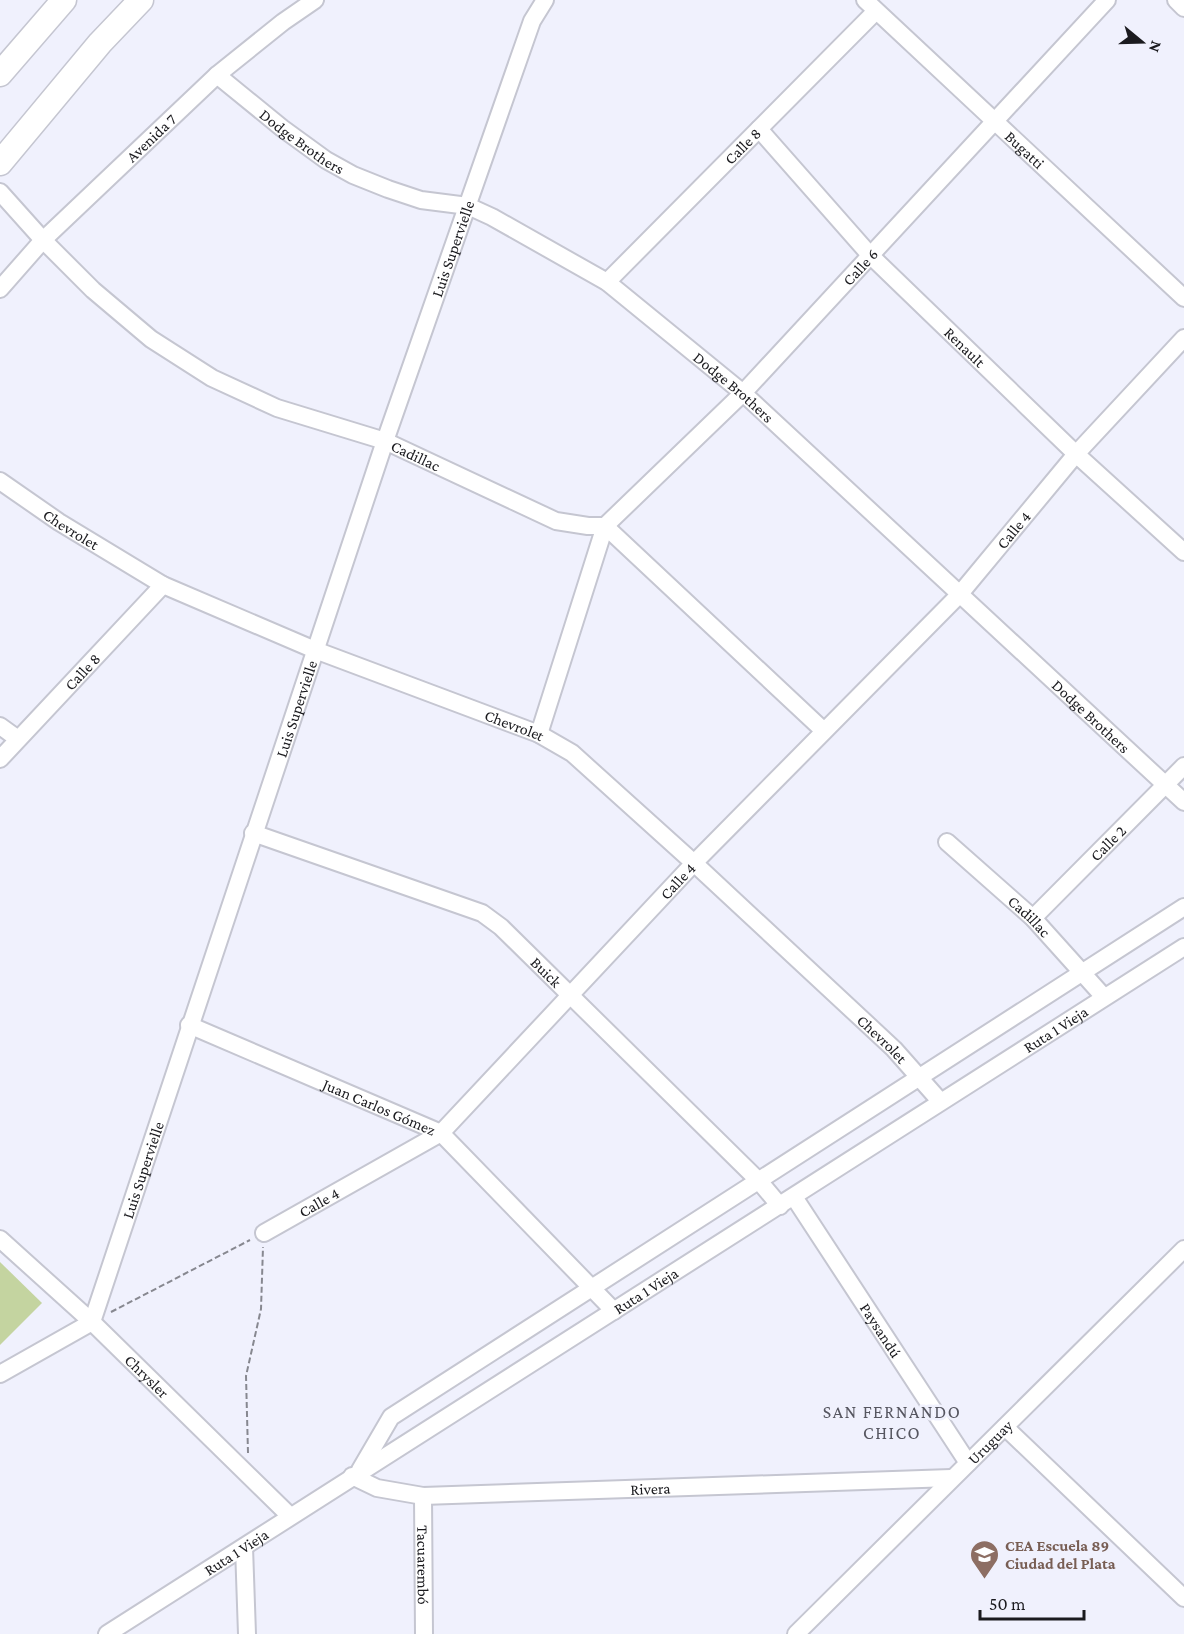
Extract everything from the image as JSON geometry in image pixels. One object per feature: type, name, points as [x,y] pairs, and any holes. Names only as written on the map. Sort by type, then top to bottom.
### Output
[{"type":"highway","points":[[0,74],[64,0]]},
{"type":"highway","points":[[0,163],[99,43],[141,0]]},
{"type":"street","name":"Avenida 7","points":[[0,290],[43,240],[217,75],[283,22],[315,0]]},
{"type":"street","name":"Luis Supervielle","points":[[92,1322],[385,441],[532,21],[545,0]]},
{"type":"street","name":"Calle 6","points":[[605,526],[743,393],[994,119],[1107,0]]},
{"type":"street","points":[[1176,0],[1184,8]]},
{"type":"street","name":"Bugatti","points":[[871,5],[1184,298]]},
{"type":"street","name":"Calle 8","points":[[607,282],[759,129],[871,5]]},
{"type":"street","name":"Dodge Brothers","points":[[217,75],[282,128],[326,160],[352,175],[421,200],[468,206],[492,217],[607,282],[743,393],[1184,802]]},
{"type":"street","name":"Renault","points":[[759,129],[870,255],[1076,454],[1184,552]]},
{"type":"street","name":"Cadillac","points":[[0,192],[43,240],[93,290],[151,339],[212,378],[277,408],[385,441],[555,521],[605,526]]},
{"type":"street","name":"Calle 4","points":[[264,1233],[441,1133],[694,863],[959,595],[1076,454],[1184,338]]},
{"type":"street","name":"Chevrolet","points":[[0,481],[59,522],[163,585],[315,650],[539,734],[572,753],[894,1049],[940,1101]]},
{"type":"street","points":[[539,734],[605,526],[824,731]]},
{"type":"street","name":"Calle 8","points":[[0,759],[163,585]]},
{"type":"street","points":[[0,726],[18,739]]},
{"type":"street","name":"Calle 2","points":[[1033,918],[1184,766]]},
{"type":"street","name":"Buick","points":[[253,833],[482,913],[501,927],[571,995],[759,1181],[780,1206]]},
{"type":"street","name":"Cadillac","points":[[947,842],[1033,918],[1104,997]]},
{"type":"street","points":[[355,1475],[391,1418],[1184,907]]},
{"type":"street","name":"Ruta 1 Vieja","points":[[107,1634],[1184,946]]},
{"type":"street","name":"Juan Carlos Gómez","points":[[189,1025],[441,1133],[614,1311]]},
{"type":"street","name":"Paysandú","points":[[794,1197],[968,1463]]},
{"type":"street","name":"Chrysler","points":[[0,1239],[92,1322],[290,1516]]},
{"type":"street","name":"Uruguay","points":[[796,1634],[1184,1249]]},
{"type":"street","points":[[0,1374],[92,1322]]},
{"type":"street","points":[[1005,1427],[1184,1598]]},
{"type":"street","name":"Rivera","points":[[355,1475],[377,1488],[423,1496],[951,1478]]},
{"type":"street","name":"Tacuarembó","points":[[423,1496],[424,1634]]},
{"type":"street","points":[[244,1547],[247,1634]]},
{"type":"path","points":[[92,1322],[264,1233],[261,1310],[246,1376],[249,1477]]},
{"type":"green space","points":[[0,1262],[42,1303],[0,1345]]},
{"type":"place","name":"CEA Escuela 89 Ciudad del Plata","points":[[984,1580]]},
{"type":"district","name":"SAN FERNANDO CHICO","points":[[892,1422]]}]
